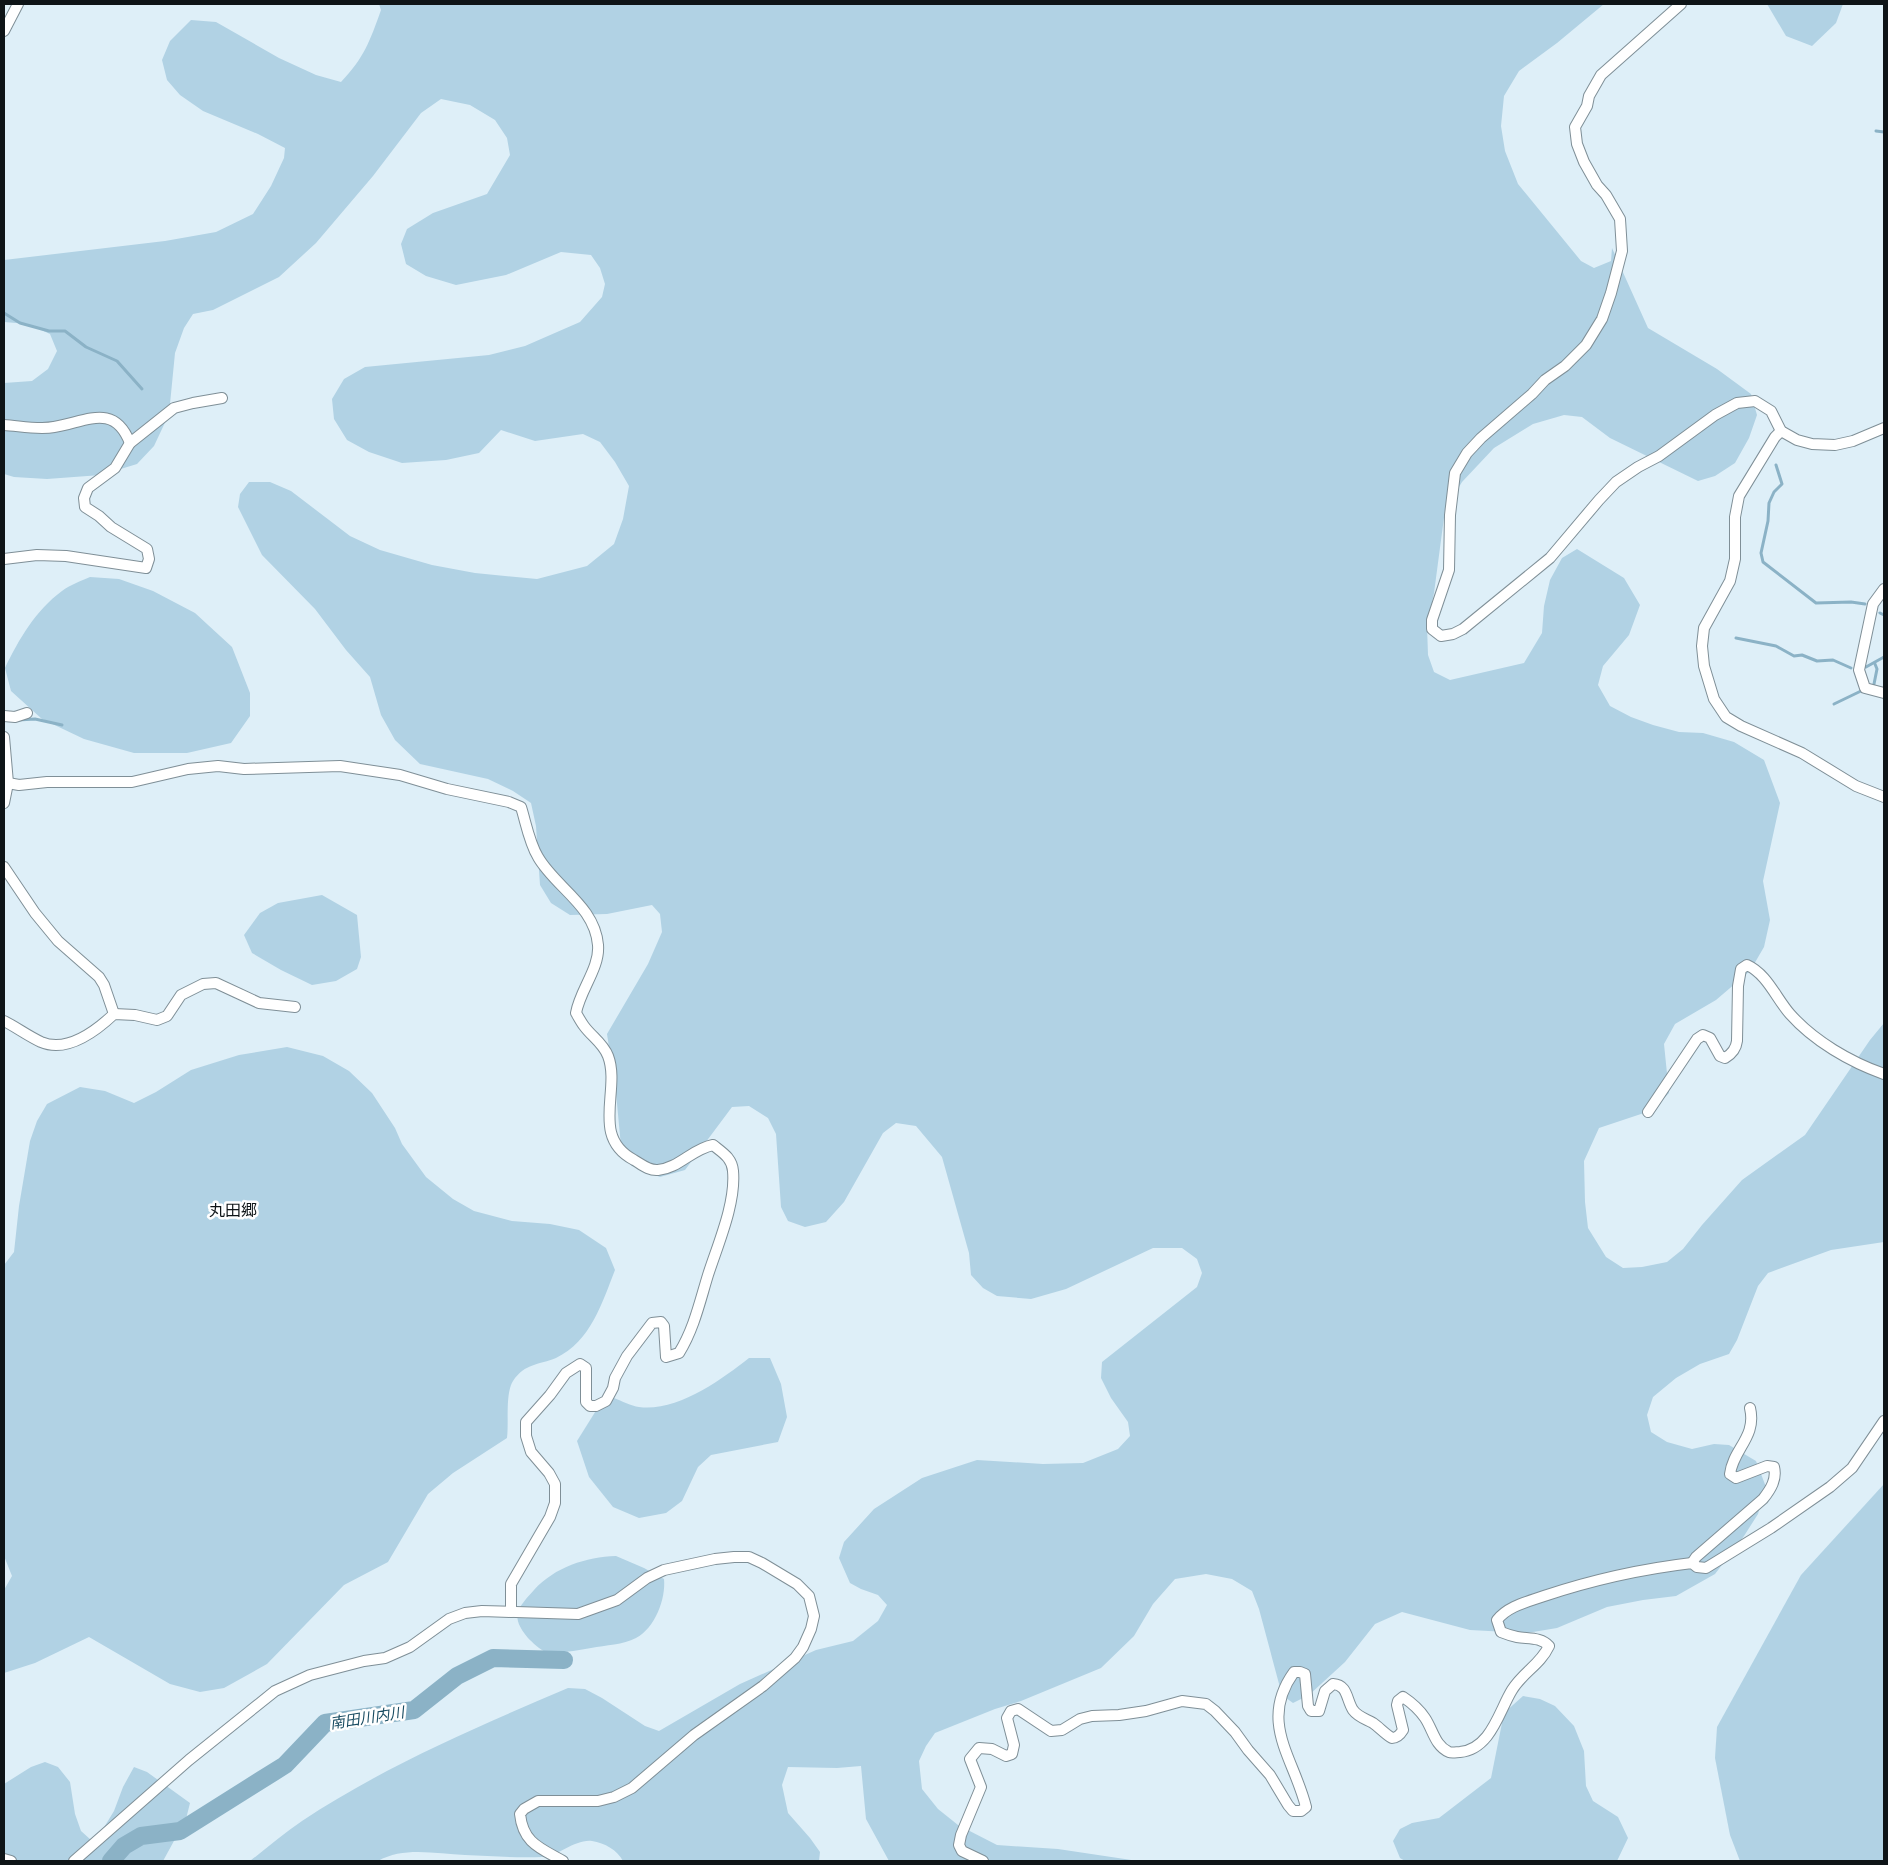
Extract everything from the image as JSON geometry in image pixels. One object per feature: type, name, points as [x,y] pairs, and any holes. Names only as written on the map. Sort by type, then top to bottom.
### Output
[{"type":"street","points":[[4,31],[18,4]]},
{"type":"street","points":[[1681,4],[1601,75],[1588,96],[1586,106],[1575,127],[1577,144],[1584,162],[1620,219],[1622,251],[1611,293],[1602,319],[1586,345],[1565,366],[1545,380],[1532,394],[1481,438],[1467,453],[1455,474],[1450,515],[1449,570],[1432,620],[1432,629],[1441,636],[1453,634],[1464,629],[1550,558],[1616,482],[1659,456],[1737,402],[1755,401],[1771,411],[1782,431],[1796,440],[1804,442],[1835,445],[1853,441],[1884,428]]},
{"type":"street","points":[[4,559],[37,554],[66,556],[146,568],[149,559],[147,549],[111,527],[85,506],[84,498],[88,488],[115,468],[130,443],[174,408],[222,398]]},
{"type":"street","points":[[4,425],[53,428],[87,419],[104,417],[117,422],[126,433],[130,443]]},
{"type":"street","points":[[1782,431],[1775,437],[1738,496],[1735,517],[1735,559],[1730,581],[1704,628],[1702,646],[1704,666],[1714,699],[1726,717],[1741,726],[1802,753],[1856,786],[1884,797]]},
{"type":"street","points":[[1884,589],[1873,604],[1859,670],[1865,688],[1884,693]]},
{"type":"street","points":[[4,716],[15,717],[27,713]]},
{"type":"street","points":[[4,737],[6,779],[4,803]]},
{"type":"street","points":[[6,779],[19,785],[47,782],[132,782],[188,769],[218,766],[244,769],[340,766],[400,775],[447,789],[509,802],[521,807],[537,856],[546,869],[573,897],[591,922],[598,946],[595,964],[578,1001],[576,1013],[584,1027],[599,1042],[608,1056],[611,1071],[608,1106],[610,1128],[616,1144],[622,1154],[648,1168],[656,1170],[670,1168],[704,1147],[713,1145],[730,1158],[733,1170],[732,1197],[688,1339],[678,1353],[666,1356],[664,1326],[661,1322],[652,1323],[627,1356],[615,1378],[613,1388],[606,1401],[598,1406],[590,1406],[586,1402],[586,1368],[580,1364],[566,1374],[526,1422],[526,1436],[531,1452],[555,1484],[555,1503],[550,1517],[511,1584],[511,1612]]},
{"type":"street","points":[[4,867],[35,913],[58,941],[99,977],[104,985],[114,1014]]},
{"type":"street","points":[[1648,1112],[1703,1034],[1710,1038],[1720,1056],[1725,1058],[1731,1055],[1737,1041],[1738,986],[1741,969],[1747,965],[1757,970],[1790,1014],[1812,1036],[1850,1058],[1884,1074]]},
{"type":"street","points":[[4,1021],[42,1043],[60,1045],[78,1040],[102,1026],[114,1014],[135,1015],[157,1020],[167,1016],[181,995],[203,984],[216,983],[259,1003],[294,1008]]},
{"type":"street","points":[[1692,1563],[1702,1551],[1763,1499],[1770,1490],[1776,1475],[1774,1466],[1767,1466],[1736,1478],[1730,1474],[1731,1467],[1748,1437],[1753,1418],[1750,1408]]},
{"type":"street","points":[[983,1861],[962,1851],[959,1845],[961,1835],[982,1787],[970,1759],[979,1748],[992,1749],[1006,1756],[1012,1754],[1014,1745],[1007,1718],[1011,1711],[1018,1709],[1051,1731],[1062,1730],[1080,1719],[1092,1716],[1146,1711],[1182,1701],[1206,1704],[1235,1732],[1270,1775],[1288,1806],[1293,1811],[1301,1811],[1306,1806],[1302,1789],[1281,1741],[1278,1727],[1284,1688],[1294,1672],[1304,1674],[1308,1706],[1311,1711],[1319,1711],[1325,1691],[1332,1684],[1339,1684],[1344,1688],[1354,1711],[1360,1717],[1374,1724],[1392,1738],[1395,1738],[1403,1730],[1397,1705],[1398,1700],[1403,1698],[1414,1704],[1440,1745],[1450,1753],[1466,1751],[1479,1744],[1489,1733],[1499,1718],[1512,1690],[1526,1673],[1543,1658],[1548,1646],[1545,1642],[1539,1640],[1515,1637],[1501,1632],[1497,1625],[1497,1620],[1502,1614],[1512,1607],[1573,1586],[1650,1568],[1692,1563],[1706,1568],[1771,1528],[1830,1488],[1852,1468],[1884,1421]]},
{"type":"street","points":[[74,1861],[189,1760],[276,1691],[310,1674],[385,1658],[410,1647],[449,1619],[465,1613],[482,1611],[578,1614],[617,1600],[647,1578],[664,1570],[734,1557],[749,1558],[762,1563],[790,1580],[809,1596],[814,1616],[811,1629],[803,1647],[795,1658],[763,1686],[694,1735],[632,1788],[614,1797],[598,1801],[547,1800],[538,1801],[524,1809],[520,1814],[522,1826],[530,1842],[563,1861]]},
{"type":"street","points":[[4,1859],[11,1861]]},
{"type":"shaded area","points":[[379,4],[1604,4],[1557,43],[1519,71],[1504,96],[1501,126],[1505,151],[1518,184],[1581,261],[1594,268],[1611,261],[1612,248],[1648,328],[1717,369],[1751,394],[1757,415],[1749,438],[1735,463],[1715,476],[1698,481],[1610,438],[1582,417],[1564,415],[1533,424],[1494,448],[1462,482],[1445,510],[1434,593],[1427,626],[1428,655],[1434,672],[1450,680],[1524,663],[1542,633],[1544,606],[1550,580],[1562,558],[1577,549],[1624,578],[1640,605],[1629,635],[1603,666],[1598,685],[1610,706],[1631,717],[1653,725],[1679,732],[1703,733],[1734,742],[1764,760],[1780,803],[1763,881],[1770,920],[1764,947],[1750,971],[1716,1000],[1675,1024],[1664,1044],[1669,1093],[1653,1110],[1599,1128],[1584,1161],[1588,1228],[1606,1257],[1623,1268],[1642,1267],[1667,1262],[1683,1249],[1742,1180],[1805,1135],[1870,1040],[1884,1023],[1884,1242],[1831,1250],[1768,1273],[1758,1286],[1737,1340],[1729,1354],[1700,1364],[1676,1378],[1653,1397],[1647,1415],[1651,1432],[1667,1442],[1692,1449],[1714,1444],[1729,1445],[1756,1461],[1766,1487],[1758,1514],[1715,1574],[1676,1596],[1607,1607],[1557,1628],[1527,1633],[1470,1630],[1402,1612],[1375,1624],[1345,1662],[1309,1695],[1293,1703],[1282,1695],[1259,1609],[1252,1591],[1232,1579],[1206,1574],[1175,1579],[1153,1604],[1134,1636],[1101,1668],[1021,1701],[995,1709],[935,1733],[926,1746],[919,1761],[922,1789],[938,1809],[958,1825],[997,1845],[1058,1849],[1138,1861],[889,1861],[866,1819],[861,1766],[837,1768],[788,1767],[782,1785],[788,1813],[820,1852],[819,1861],[623,1861],[610,1848],[601,1843],[586,1841],[555,1854],[542,1857],[410,1852],[388,1856],[378,1861],[250,1861],[302,1821],[366,1782],[432,1748],[568,1688],[585,1689],[645,1726],[659,1731],[740,1684],[816,1650],[853,1641],[878,1621],[887,1605],[878,1595],[850,1583],[839,1558],[844,1542],[874,1509],[922,1478],[977,1460],[1043,1464],[1083,1463],[1118,1449],[1130,1436],[1128,1422],[1111,1398],[1101,1378],[1102,1362],[1197,1287],[1202,1273],[1197,1259],[1182,1248],[1153,1248],[1066,1289],[1031,1299],[997,1296],[983,1288],[971,1275],[969,1253],[942,1157],[916,1126],[896,1123],[883,1133],[844,1202],[826,1222],[805,1227],[788,1221],[781,1207],[776,1134],[768,1118],[749,1106],[732,1107],[685,1170],[660,1177],[632,1166],[622,1157],[616,1093],[607,1034],[648,964],[662,932],[660,914],[652,905],[607,914],[570,915],[551,903],[540,885],[536,826],[531,803],[513,791],[488,779],[420,764],[395,740],[381,715],[370,677],[346,650],[315,609],[262,555],[238,507],[240,494],[249,482],[270,482],[291,491],[350,536],[380,550],[432,565],[475,573],[537,579],[587,566],[614,544],[623,519],[629,486],[615,462],[600,442],[583,434],[535,441],[501,430],[479,453],[446,460],[402,463],[369,452],[347,440],[334,419],[332,399],[344,379],[365,367],[489,355],[525,346],[580,322],[602,297],[605,284],[600,268],[591,255],[561,252],[506,275],[456,285],[426,276],[406,264],[401,244],[407,229],[433,213],[487,194],[510,155],[507,138],[495,120],[470,105],[441,99],[421,113],[373,176],[316,243],[279,277],[213,310],[193,314],[184,328],[175,353],[169,414],[154,446],[137,464],[101,475],[47,479],[14,477],[4,474],[4,383],[32,381],[48,369],[57,351],[50,334],[28,324],[4,322],[4,260],[165,241],[216,232],[253,214],[271,186],[284,158],[285,148],[258,134],[203,111],[180,95],[167,80],[162,60],[170,41],[191,20],[216,22],[279,58],[316,75],[341,82],[366,49],[381,10]]},
{"type":"shaded area","points":[[1767,4],[1843,4],[1836,23],[1812,46],[1786,36]]},
{"type":"shaded area","points":[[90,577],[119,579],[153,591],[195,613],[232,647],[250,693],[250,716],[231,743],[187,753],[134,753],[84,739],[42,719],[11,691],[5,668],[29,626],[44,607],[62,591]]},
{"type":"shaded area","points":[[322,895],[357,915],[361,957],[357,969],[336,981],[312,985],[252,953],[244,935],[260,913],[278,903]]},
{"type":"shaded area","points":[[287,1047],[323,1056],[349,1071],[372,1093],[395,1128],[402,1144],[426,1177],[453,1199],[474,1211],[512,1221],[550,1224],[579,1230],[606,1248],[615,1270],[600,1308],[587,1331],[568,1351],[556,1358],[527,1368],[513,1381],[508,1401],[507,1438],[453,1473],[428,1494],[388,1562],[344,1585],[267,1664],[224,1688],[200,1692],[170,1684],[89,1637],[35,1663],[4,1673],[4,1590],[12,1576],[4,1556],[4,1265],[14,1252],[19,1206],[30,1141],[37,1121],[47,1104],[80,1087],[105,1091],[134,1103],[156,1092],[191,1070],[239,1055]]},
{"type":"shaded area","points":[[749,1358],[770,1358],[781,1384],[787,1417],[778,1442],[711,1455],[698,1467],[682,1501],[666,1513],[639,1518],[613,1507],[589,1477],[577,1441],[597,1409],[614,1398],[639,1407],[668,1405],[698,1393]]},
{"type":"shaded area","points":[[1884,1484],[1884,1861],[1740,1861],[1730,1835],[1715,1758],[1717,1727],[1801,1575]]},
{"type":"shaded area","points":[[616,1556],[664,1579],[661,1604],[649,1627],[631,1640],[569,1652],[546,1652],[536,1646],[519,1624],[518,1613],[523,1602],[542,1582],[561,1569],[593,1558]]},
{"type":"shaded area","points":[[1523,1696],[1540,1699],[1555,1706],[1574,1726],[1584,1751],[1586,1786],[1593,1801],[1618,1817],[1628,1838],[1617,1861],[1405,1861],[1400,1858],[1393,1841],[1400,1829],[1412,1823],[1439,1818],[1491,1778],[1504,1713]]},
{"type":"shaded area","points":[[45,1762],[58,1767],[70,1782],[75,1814],[81,1831],[91,1840],[103,1829],[114,1811],[123,1787],[134,1767],[147,1772],[190,1803],[186,1819],[163,1861],[4,1861],[4,1784],[31,1767]]},
{"type":"waterway","points":[[1876,131],[1884,132]]},
{"type":"waterway","points":[[4,313],[20,323],[49,331],[65,331],[86,347],[117,361],[142,389]]},
{"type":"waterway","points":[[1776,465],[1782,484],[1774,492],[1769,503],[1768,521],[1761,553],[1763,562],[1816,603],[1851,602],[1865,604]]},
{"type":"waterway","points":[[1880,613],[1884,615]]},
{"type":"waterway","points":[[1736,638],[1776,646],[1794,656],[1802,655],[1817,661],[1833,660],[1851,668]]},
{"type":"waterway","points":[[1866,667],[1884,657]]},
{"type":"waterway","points":[[1874,684],[1877,669],[1875,664]]},
{"type":"waterway","points":[[1834,704],[1861,691]]},
{"type":"waterway","points":[[18,720],[35,719],[62,725]]},
{"type":"waterway","name":"南田川内川","points":[[111,1861],[124,1846],[141,1836],[180,1831],[285,1765],[325,1723],[414,1710],[457,1676],[493,1658],[564,1660]]},
{"type":"district","name":"丸田郷","points":[[233,1210]]}]
